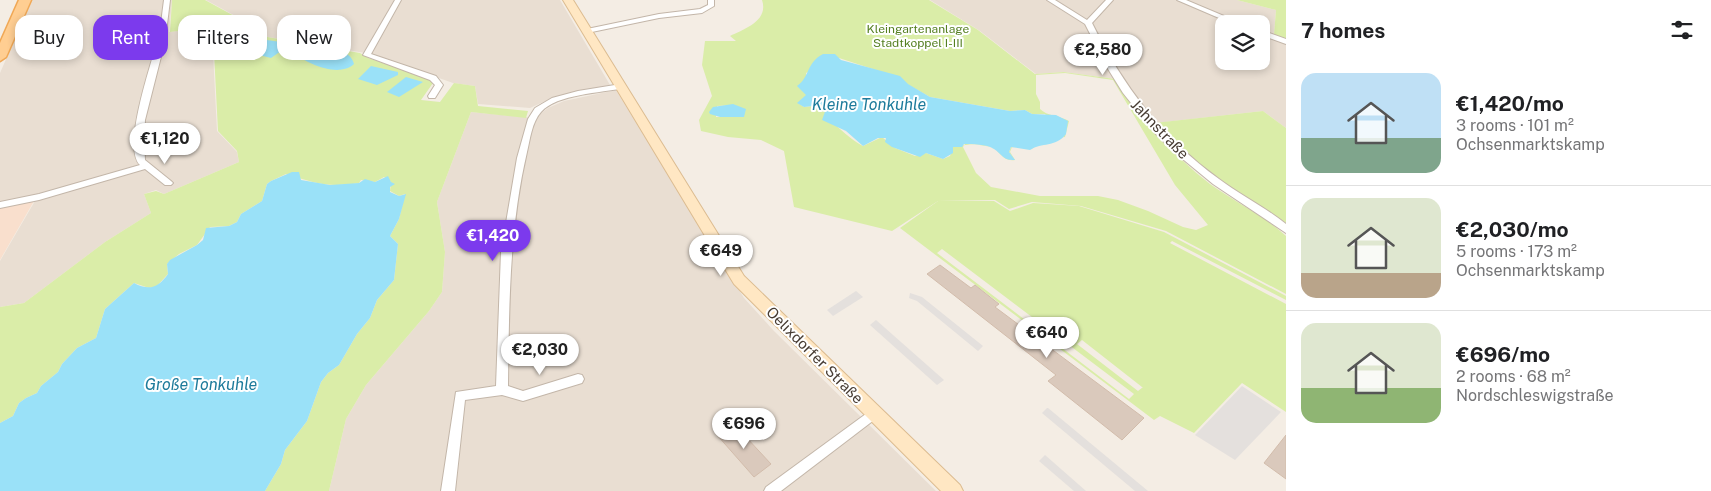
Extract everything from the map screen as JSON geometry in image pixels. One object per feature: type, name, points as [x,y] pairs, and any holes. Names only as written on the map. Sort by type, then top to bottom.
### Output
[{"type":"main road","points":[[0,57],[25,0]]},
{"type":"street","points":[[167,0],[164,36],[145,93],[138,128],[140,161],[168,183]]},
{"type":"street","points":[[398,0],[367,55],[433,78],[439,85],[432,96]]},
{"type":"street","name":"Oelixdorfer Straße","points":[[568,0],[739,280],[954,491]]},
{"type":"street","points":[[587,30],[659,16],[704,11],[711,6],[712,0]]},
{"type":"street","points":[[1050,0],[1088,23],[1110,0]]},
{"type":"street","points":[[1180,0],[1218,15]]},
{"type":"street","name":"Jahnstraße","points":[[1088,23],[1120,82],[1142,114],[1173,146],[1216,182],[1286,229]]},
{"type":"street","points":[[1270,36],[1286,42]]},
{"type":"street","points":[[502,390],[506,263],[519,171],[529,122],[538,109],[558,100],[621,86]]},
{"type":"street","points":[[0,205],[38,197],[147,166]]},
{"type":"street","points":[[448,491],[460,396],[502,390],[523,396],[578,379]]},
{"type":"street","points":[[771,491],[874,413]]},
{"type":"shaded area","points":[[32,0],[172,0],[169,32],[178,31],[178,60],[213,60],[217,131],[237,152],[239,162],[164,194],[156,190],[144,194],[151,213],[105,242],[24,303],[0,307],[0,261],[39,194],[0,202],[0,73],[15,39],[15,60],[83,60],[83,15],[25,15]]},
{"type":"shaded area","points":[[206,0],[560,0],[610,85],[554,97],[530,108],[478,104],[475,86],[453,83],[371,54],[351,51],[351,15],[277,15],[277,38],[267,37],[267,15],[234,15]]},
{"type":"shaded area","points":[[930,0],[1237,0],[1276,10],[1274,35],[1286,43],[1286,128],[1263,111],[1147,124],[1115,79],[1064,72],[1036,74],[980,31]]},
{"type":"shaded area","points":[[616,90],[744,298],[774,331],[936,491],[329,491],[346,419],[366,385],[429,311],[442,292],[445,252],[437,202],[471,112],[535,118],[548,108],[564,101]]},
{"type":"shaded area","points":[[34,201],[0,260],[0,207]]},
{"type":"shaded area","points":[[856,291],[863,297],[833,316],[827,310]]},
{"type":"shaded area","points":[[910,293],[922,297],[983,346],[978,351],[917,301],[909,298]]},
{"type":"shaded area","points":[[876,320],[944,380],[937,385],[870,325]]},
{"type":"shaded area","points":[[1242,386],[1281,412],[1235,460],[1195,435]]},
{"type":"shaded area","points":[[1047,408],[1148,491],[1135,491],[1042,413]]},
{"type":"shaded area","points":[[1045,455],[1086,491],[1074,491],[1039,461]]},
{"type":"green space","points":[[172,0],[205,0],[232,15],[178,15],[178,31],[170,32]]},
{"type":"green space","name":"Kleingartenanlage Stadtkoppel I-III","points":[[762,0],[929,0],[978,30],[1035,74],[1064,72],[1115,79],[1147,122],[1196,173],[1286,236],[1286,294],[1166,231],[1081,206],[1032,202],[1009,209],[995,200],[938,201],[892,231],[794,207],[784,151],[761,140],[728,137],[701,131],[699,120],[712,96],[702,65],[705,41],[736,41],[730,36],[759,19],[763,7]],"holes":[[[839,58],[891,75],[930,97],[1010,111],[1025,110],[1032,114],[1045,114],[1064,137],[1059,138],[1065,137],[1069,121],[1040,109],[1040,102],[1036,94],[1036,75],[1065,73],[1113,80],[1175,185],[1208,225],[1196,230],[1183,227],[1118,200],[1098,196],[1040,196],[991,187],[976,173],[963,147],[964,145],[953,147],[950,156],[943,159],[926,153],[915,156],[895,148],[882,137],[863,146],[832,122],[825,114],[826,109],[822,105],[804,107],[798,103],[806,97],[806,73]],[[735,105],[744,117],[716,117],[717,106]]]},
{"type":"green space","points":[[1237,0],[1286,0],[1286,40],[1274,35],[1276,10]]},
{"type":"green space","points":[[267,37],[277,39],[277,60],[351,60],[351,51],[360,53],[368,58],[431,79],[433,83],[421,100],[440,102],[454,83],[475,86],[478,106],[528,111],[526,118],[471,112],[437,202],[445,252],[442,292],[429,311],[366,385],[346,419],[329,491],[265,491],[281,464],[285,450],[307,421],[321,382],[328,373],[339,365],[357,334],[370,318],[377,300],[394,280],[398,244],[390,236],[399,219],[405,194],[399,196],[390,191],[391,182],[384,177],[375,182],[361,180],[359,183],[329,185],[286,174],[271,181],[267,184],[262,201],[241,214],[237,222],[229,226],[210,227],[197,245],[179,254],[167,264],[168,274],[156,287],[149,288],[134,283],[105,309],[96,338],[77,348],[62,364],[58,372],[41,386],[37,393],[19,403],[13,416],[0,423],[0,307],[24,303],[105,242],[151,213],[144,194],[156,191],[164,194],[239,162],[237,151],[218,131],[214,60],[267,60]]},
{"type":"green space","points":[[1263,111],[1286,128],[1286,223],[1219,180],[1154,123]]},
{"type":"green space","points":[[938,201],[994,201],[1010,211],[1033,203],[1079,206],[1164,232],[1286,296],[1286,300],[1172,241],[1170,243],[1286,304],[1286,412],[1242,383],[1194,433],[1160,416],[1154,420],[900,228]],"holes":[[[942,249],[1134,394],[1129,399],[937,253]],[[1082,340],[1142,387],[1143,387],[1138,391],[1077,344]]]},
{"type":"water","points":[[267,40],[277,41],[277,54],[271,58],[267,57]]},
{"type":"water","name":"Kleine Tonkuhle","points":[[823,54],[835,54],[841,60],[900,76],[908,84],[930,97],[1010,111],[1025,110],[1032,114],[1056,115],[1068,121],[1066,134],[1053,143],[1030,150],[1011,147],[1009,152],[1015,160],[1003,157],[987,146],[979,145],[964,144],[962,147],[953,147],[953,153],[943,159],[926,153],[920,157],[892,147],[885,142],[886,138],[878,138],[863,146],[846,131],[822,120],[826,109],[822,105],[804,107],[797,103],[806,95],[797,86],[814,62]]},
{"type":"water","points":[[351,58],[354,64],[348,68],[332,70],[305,60],[351,60]]},
{"type":"water","points":[[371,66],[398,72],[398,75],[377,85],[358,79]]},
{"type":"water","points":[[406,77],[423,82],[399,97],[387,92]]},
{"type":"water","points":[[733,104],[746,109],[744,117],[720,117],[709,112],[713,107]]},
{"type":"water","name":"Große Tonkuhle","points":[[292,172],[299,172],[301,180],[330,185],[359,183],[365,179],[375,182],[388,176],[391,182],[395,184],[390,187],[390,192],[399,196],[406,194],[399,219],[390,236],[398,244],[394,280],[377,300],[370,318],[357,334],[339,365],[328,373],[321,382],[307,421],[285,450],[281,464],[265,491],[0,491],[0,423],[13,416],[19,403],[37,393],[41,386],[58,372],[62,364],[77,348],[96,338],[105,309],[134,283],[144,287],[157,285],[168,274],[167,264],[170,260],[203,240],[206,228],[229,226],[237,222],[241,214],[262,201],[267,184]]},
{"type":"building","points":[[940,265],[971,288],[975,285],[999,304],[995,307],[1144,418],[1122,440],[1048,381],[1056,375],[927,274]]},
{"type":"building","points":[[733,423],[771,464],[754,477],[717,435]]},
{"type":"building","points":[[1286,435],[1286,479],[1264,463]]}]
